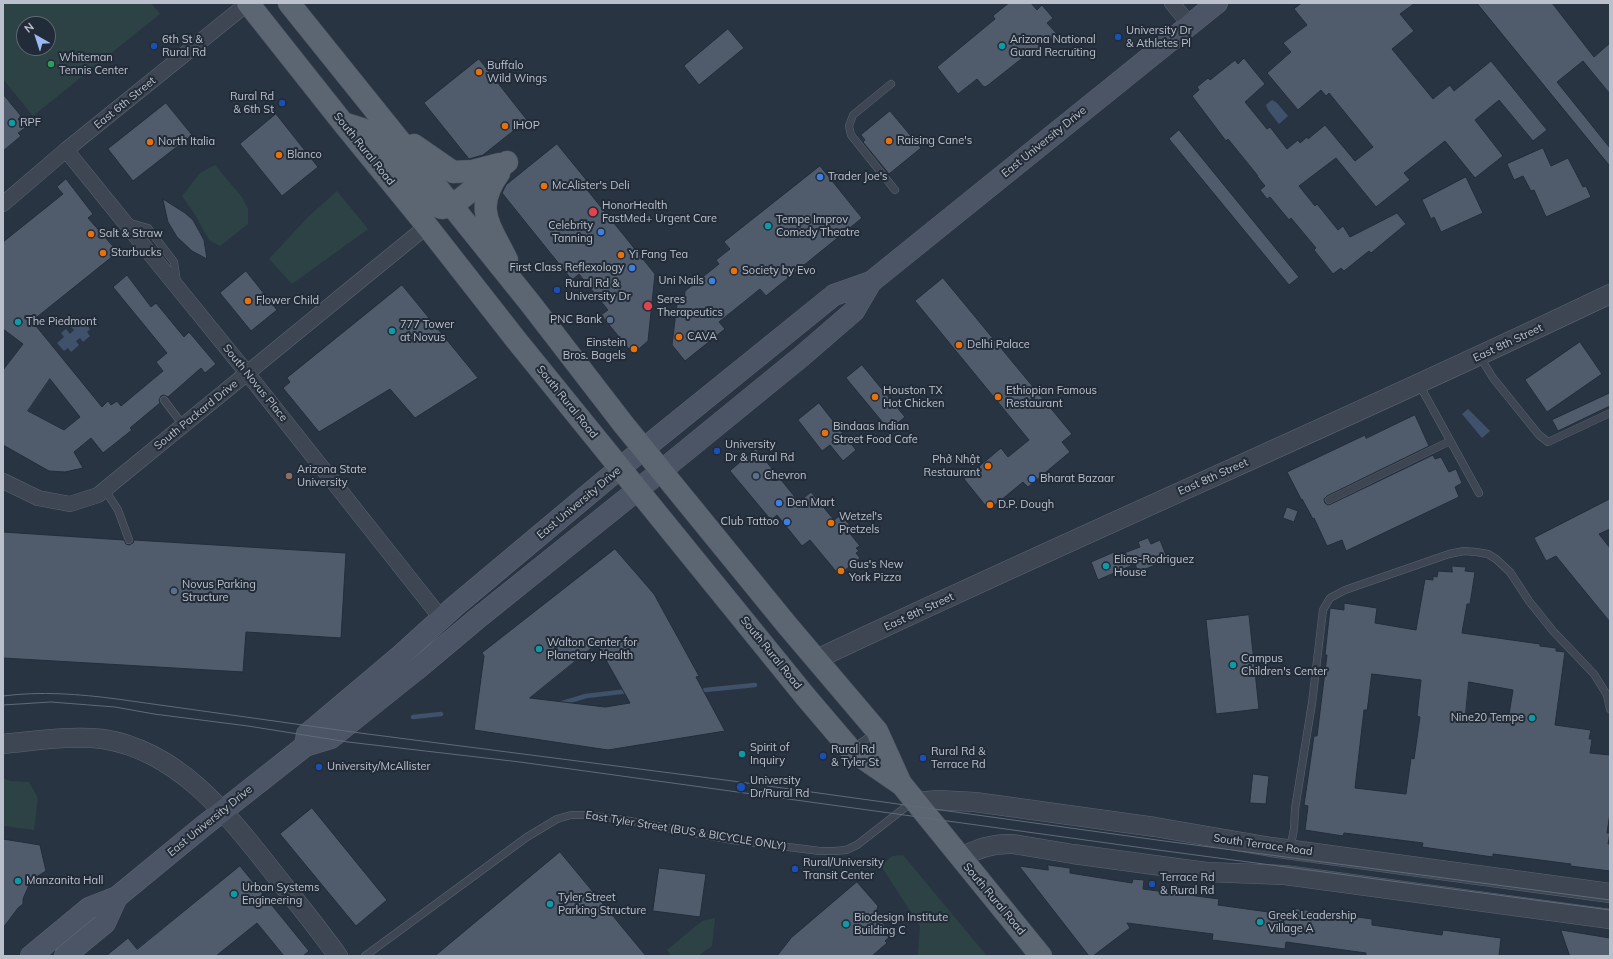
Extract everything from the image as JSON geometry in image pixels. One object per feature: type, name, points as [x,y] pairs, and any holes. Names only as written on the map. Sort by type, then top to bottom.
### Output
[{"type":"main road","name":"South Rural Road","points":[[248,3],[343,123],[428,226],[517,342],[851,750],[902,785],[1041,956]]},
{"type":"main road","name":"South Rural Road","points":[[289,3],[530,303],[644,450],[787,625],[877,731],[902,785]]},
{"type":"main road","name":"East University Drive","points":[[305,746],[307,734],[620,468],[834,295],[871,282],[1217,3]]},
{"type":"main road","points":[[343,123],[362,128],[376,137],[429,203],[442,208],[452,206],[507,162]]},
{"type":"main road","points":[[388,125],[435,161],[453,172],[474,171],[507,162]]},
{"type":"main road","points":[[507,162],[486,195],[485,212],[488,223],[530,303]]},
{"type":"main road","name":"East University Drive","points":[[31,956],[89,908],[117,897],[222,811],[305,746],[331,738],[737,410],[854,311],[871,282]]},
{"type":"main road","name":"East University Drive","points":[[65,956],[105,923],[117,897]]},
{"type":"street","name":"East 6th Street","points":[[3,204],[66,150],[248,3]]},
{"type":"street","points":[[1172,3],[1190,25]]},
{"type":"street","name":"South Novus Place","points":[[66,150],[247,373],[442,618]]},
{"type":"street","name":"South Packard Drive","points":[[3,481],[38,498],[70,504],[98,495],[428,226]]},
{"type":"street","name":"East 8th Street","points":[[817,659],[1176,494],[1480,357],[1610,294]]},
{"type":"street","points":[[3,744],[80,738],[103,740],[122,744],[153,755],[174,768],[198,787],[247,838],[320,930],[338,956]]},
{"type":"street","name":"South Terrace Road","points":[[917,802],[938,800],[975,802],[1155,827],[1212,838],[1610,893]]},
{"type":"street","points":[[960,858],[984,846],[1004,843],[1191,870],[1285,875],[1610,919]]},
{"type":"lane","points":[[891,84],[853,115],[849,126],[851,135],[895,190]]},
{"type":"lane","points":[[1480,357],[1493,378],[1539,436],[1548,442],[1610,413]]},
{"type":"lane","points":[[1419,384],[1479,493]]},
{"type":"lane","points":[[164,400],[184,425]]},
{"type":"lane","points":[[1329,500],[1450,441]]},
{"type":"lane","points":[[105,490],[118,510],[129,540]]},
{"type":"lane","points":[[1290,849],[1312,703],[1324,610],[1330,598],[1345,590],[1449,554],[1464,551],[1488,554],[1510,572],[1529,601],[1553,631],[1594,674],[1607,695],[1610,709]]},
{"type":"lane","points":[[851,750],[877,731]]},
{"type":"lane","name":"East Tyler Street (BUS & BICYCLE ONLY)","points":[[365,956],[527,837],[557,819],[585,815],[618,819],[732,840],[820,851],[836,851],[846,850],[857,845],[907,806],[917,802]]},
{"type":"green space","name":"Whiteman Tennis Center","points":[[3,3],[151,3],[160,14],[33,116],[3,79]]},
{"type":"green space","points":[[215,165],[241,196],[248,209],[248,224],[220,246],[209,240],[182,196],[200,173]]},
{"type":"green space","points":[[337,191],[368,229],[292,284],[269,259],[308,217]]},
{"type":"green space","points":[[3,778],[10,781],[29,782],[38,798],[34,830],[3,826]]},
{"type":"green space","points":[[903,855],[987,956],[916,956],[918,953],[920,926],[881,866],[892,856]]},
{"type":"green space","points":[[715,918],[712,946],[698,956],[671,956],[667,950],[702,921]]},
{"type":"water","points":[[1272,100],[1277,103],[1288,116],[1279,124],[1266,105]]},
{"type":"water","points":[[85,322],[90,329],[87,332],[90,336],[83,342],[80,338],[76,341],[79,345],[71,352],[68,348],[64,351],[57,343],[64,337],[61,333],[66,329],[70,334],[74,330],[70,326],[74,323],[78,327]]},
{"type":"water","points":[[1468,409],[1490,431],[1482,438],[1462,414]]},
{"type":"building","name":"Arizona National Guard Recruiting","points":[[1009,3],[1031,3],[1037,10],[1042,5],[1053,18],[1047,23],[1057,34],[1027,58],[1025,56],[987,86],[984,87],[977,79],[958,94],[937,67],[995,19],[993,16]]},
{"type":"building","points":[[1302,3],[1415,3],[1400,14],[1414,31],[1392,49],[1433,99],[1450,85],[1454,91],[1491,61],[1547,130],[1533,141],[1499,100],[1475,120],[1503,156],[1475,178],[1445,141],[1404,173],[1410,180],[1376,207],[1336,158],[1299,186],[1315,206],[1317,204],[1338,230],[1343,226],[1350,237],[1397,213],[1406,224],[1371,253],[1369,251],[1344,271],[1341,268],[1333,274],[1314,250],[1316,248],[1291,218],[1289,220],[1270,197],[1267,199],[1260,190],[1265,186],[1258,176],[1228,139],[1226,141],[1192,96],[1199,90],[1197,87],[1208,78],[1210,80],[1235,60],[1238,64],[1244,58],[1265,84],[1245,102],[1267,129],[1270,127],[1287,149],[1298,140],[1300,143],[1307,137],[1308,139],[1325,125],[1355,161],[1373,147],[1329,93],[1326,96],[1321,90],[1298,110],[1267,73],[1291,52],[1283,43],[1307,25],[1294,9]]},
{"type":"building","points":[[1477,3],[1552,3],[1594,57],[1610,43],[1610,94],[1583,61],[1557,82],[1610,148],[1610,166]]},
{"type":"building","points":[[728,29],[744,48],[699,85],[684,66]]},
{"type":"building","points":[[479,59],[527,120],[483,155],[469,159],[424,103]]},
{"type":"building","name":"RPF","points":[[3,94],[21,116],[18,119],[25,128],[18,133],[21,136],[3,151]]},
{"type":"building","name":"North Italia","points":[[166,103],[192,135],[133,181],[108,149]]},
{"type":"building","name":"Raising Cane's","points":[[890,111],[921,148],[889,174],[863,142],[865,140],[861,135]]},
{"type":"building","name":"Blanco","points":[[276,114],[318,167],[282,196],[240,144]]},
{"type":"building","points":[[1179,130],[1299,277],[1289,285],[1169,139]]},
{"type":"building","points":[[557,144],[588,182],[584,186],[655,274],[648,341],[633,354],[601,315],[608,310],[579,274],[572,280],[502,193],[506,185]]},
{"type":"building","points":[[1543,148],[1551,166],[1568,158],[1583,187],[1586,186],[1591,197],[1546,217],[1534,190],[1531,191],[1523,176],[1514,180],[1507,164]]},
{"type":"building","points":[[820,166],[862,218],[766,296],[760,289],[719,322],[725,329],[685,361],[672,345],[677,303],[684,304],[685,291],[719,264],[716,260],[730,249],[724,242]]},
{"type":"building","points":[[1466,177],[1483,213],[1441,232],[1434,217],[1431,219],[1422,200]]},
{"type":"building","name":"The Piedmont","points":[[66,179],[93,214],[88,218],[118,252],[32,321],[102,407],[108,401],[111,405],[117,401],[121,406],[163,371],[156,362],[167,353],[113,287],[127,275],[151,307],[156,303],[184,337],[189,332],[216,364],[205,373],[201,368],[168,397],[164,395],[161,396],[159,400],[160,403],[130,428],[132,430],[103,453],[91,438],[74,452],[83,468],[65,472],[49,471],[3,445],[3,370],[23,344],[3,329],[3,242],[63,194],[57,187]],"holes":[[[50,379],[80,417],[64,430],[28,411]]]},
{"type":"building","points":[[163,199],[193,220],[204,240],[207,259],[192,251],[177,237],[168,222]]},
{"type":"building","name":"Flower Child","points":[[246,271],[277,310],[251,331],[220,293]]},
{"type":"building","points":[[943,278],[1072,434],[1062,442],[1070,452],[1028,487],[1023,482],[989,510],[964,479],[1001,448],[1008,457],[1029,440],[915,301]]},
{"type":"building","name":"777 Tower at Novus","points":[[402,285],[478,378],[415,418],[390,389],[319,432],[283,388],[290,382],[287,378]]},
{"type":"building","points":[[1580,342],[1602,374],[1547,412],[1525,380]]},
{"type":"building","name":"Houston TX Hot Chicken","points":[[862,365],[905,417],[889,430],[846,378]]},
{"type":"building","points":[[1610,393],[1610,406],[1558,431],[1552,420]]},
{"type":"building","name":"Bindaas Indian Street Food Cafe","points":[[819,403],[856,450],[843,461],[830,445],[822,451],[798,420]]},
{"type":"building","points":[[1415,415],[1429,446],[1327,496],[1324,499],[1325,503],[1328,505],[1331,504],[1433,455],[1435,459],[1441,457],[1449,472],[1456,469],[1462,483],[1455,487],[1459,497],[1346,551],[1342,540],[1327,546],[1314,518],[1313,519],[1302,499],[1302,501],[1287,472],[1365,435],[1366,438]]},
{"type":"building","points":[[756,449],[799,502],[811,492],[834,520],[841,515],[851,527],[847,530],[860,546],[856,548],[859,551],[856,553],[860,558],[839,575],[810,540],[802,546],[777,515],[771,520],[730,471]]},
{"type":"building","points":[[1610,499],[1610,529],[1599,534],[1610,548],[1610,622],[1556,556],[1546,561],[1534,538]]},
{"type":"building","points":[[1287,507],[1298,511],[1294,522],[1283,518]]},
{"type":"building","name":"Novus Parking Structure","points":[[3,532],[124,540],[126,544],[129,545],[133,543],[134,540],[346,553],[341,638],[246,632],[243,672],[3,658]]},
{"type":"building","points":[[1148,538],[1151,544],[1160,540],[1168,560],[1138,572],[1135,564],[1098,580],[1091,562],[1114,552],[1116,556],[1140,547],[1138,542]]},
{"type":"building","name":"Walton Center for Planetary Health","points":[[615,549],[654,594],[699,676],[696,677],[725,731],[608,750],[474,730],[484,656],[482,653]],"holes":[[[597,644],[630,703],[605,707],[530,698]]]},
{"type":"building","name":"Nine20 Tempe","points":[[1452,566],[1466,567],[1465,571],[1475,572],[1470,604],[1467,604],[1462,633],[1540,644],[1540,646],[1556,648],[1556,651],[1565,652],[1555,725],[1591,730],[1589,739],[1592,739],[1590,753],[1610,755],[1610,813],[1607,833],[1610,833],[1608,844],[1610,844],[1610,871],[1570,866],[1571,864],[1493,854],[1493,857],[1422,847],[1423,843],[1344,833],[1343,836],[1305,830],[1308,806],[1304,805],[1314,736],[1317,736],[1327,655],[1325,655],[1330,608],[1344,610],[1344,603],[1377,608],[1375,623],[1416,630],[1425,579],[1433,580],[1433,576],[1437,577],[1438,571],[1452,572]],"holes":[[[1372,674],[1421,680],[1417,716],[1420,717],[1414,759],[1411,758],[1406,794],[1355,788],[1364,710],[1367,710]],[[1469,682],[1513,690],[1508,720],[1466,713]]]},
{"type":"building","name":"Campus Children's Center","points":[[1249,615],[1259,709],[1216,714],[1206,620]]},
{"type":"building","points":[[1253,774],[1269,776],[1266,804],[1250,803]]},
{"type":"building","points":[[312,808],[387,900],[356,926],[280,834]]},
{"type":"building","name":"Manzanita Hall","points":[[3,839],[40,845],[46,871],[36,877],[29,885],[23,899],[23,904],[18,908],[3,928]]},
{"type":"building","name":"Tyler Street Parking Structure","points":[[560,852],[646,956],[435,956]]},
{"type":"building","name":"Greek Leadership Village A","points":[[1048,865],[1070,868],[1070,873],[1132,883],[1133,879],[1144,880],[1143,889],[1219,899],[1218,905],[1290,915],[1291,908],[1372,919],[1372,925],[1442,935],[1443,930],[1501,938],[1499,956],[1366,956],[1366,953],[1286,942],[1285,949],[1212,940],[1213,934],[1127,923],[1130,928],[1093,956],[1089,956],[1019,866],[1048,870]]},
{"type":"building","name":"Urban Systems Engineering","points":[[240,866],[309,951],[303,956],[284,956],[257,923],[216,956],[106,956],[128,938],[137,949]]},
{"type":"building","points":[[659,868],[706,874],[700,917],[653,911]]},
{"type":"building","name":"Biodesign Institute Building C","points":[[857,882],[878,906],[875,915],[893,934],[885,941],[887,943],[872,956],[777,956],[791,938]]},
{"type":"building","points":[[1561,930],[1610,938],[1610,956],[1570,956]]},
{"type":"waterway","points":[[705,690],[755,685]]},
{"type":"waterway","points":[[559,704],[586,696],[629,691]]},
{"type":"waterway","points":[[413,717],[441,714]]},
{"type":"tram line","points":[[3,696],[17,694],[60,694],[117,699],[360,733],[725,780],[1157,840],[1610,900]]},
{"type":"tram line","points":[[3,705],[51,702],[115,707],[348,742],[520,762],[1158,850],[1610,910]]},
{"type":"place","name":"University Dr & Athletes Pl","points":[[1118,37]]},
{"type":"place","name":"6th St & Rural Rd","points":[[154,46]]},
{"type":"place","name":"Arizona National Guard Recruiting","points":[[1002,46]]},
{"type":"place","name":"Whiteman Tennis Center","points":[[51,64]]},
{"type":"place","name":"Buffalo Wild Wings","points":[[479,72]]},
{"type":"place","name":"Rural Rd & 6th St","points":[[282,103]]},
{"type":"place","name":"RPF","points":[[12,123]]},
{"type":"place","name":"IHOP","points":[[505,126]]},
{"type":"place","name":"Raising Cane's","points":[[889,141]]},
{"type":"place","name":"North Italia","points":[[150,142]]},
{"type":"place","name":"Blanco","points":[[279,155]]},
{"type":"place","name":"Trader Joe's","points":[[820,177]]},
{"type":"place","name":"McAlister's Deli","points":[[544,186]]},
{"type":"place","name":"HonorHealth FastMed+ Urgent Care","points":[[593,212]]},
{"type":"place","name":"Tempe Improv Comedy Theatre","points":[[768,226]]},
{"type":"place","name":"Celebrity Tanning","points":[[601,232]]},
{"type":"place","name":"Salt & Straw","points":[[91,234]]},
{"type":"place","name":"Starbucks","points":[[103,253]]},
{"type":"place","name":"Yi Fang Tea","points":[[621,255]]},
{"type":"place","name":"First Class Reflexology","points":[[632,268]]},
{"type":"place","name":"Society by Evo","points":[[734,271]]},
{"type":"place","name":"Uni Nails","points":[[712,281]]},
{"type":"place","name":"Rural Rd & University Dr","points":[[557,290]]},
{"type":"place","name":"Flower Child","points":[[248,301]]},
{"type":"place","name":"Seres Therapeutics","points":[[648,306]]},
{"type":"place","name":"PNC Bank","points":[[610,320]]},
{"type":"place","name":"The Piedmont","points":[[18,322]]},
{"type":"place","name":"777 Tower at Novus","points":[[392,331]]},
{"type":"place","name":"CAVA","points":[[679,337]]},
{"type":"place","name":"Delhi Palace","points":[[959,345]]},
{"type":"place","name":"Einstein Bros. Bagels","points":[[634,349]]},
{"type":"place","name":"Houston TX Hot Chicken","points":[[875,397]]},
{"type":"place","name":"Ethiopian Famous Restaurant","points":[[998,397]]},
{"type":"place","name":"Bindaas Indian Street Food Cafe","points":[[825,433]]},
{"type":"place","name":"University Dr & Rural Rd","points":[[717,451]]},
{"type":"place","name":"Phở Nhật Restaurant","points":[[988,466]]},
{"type":"place","name":"Arizona State University","points":[[289,476]]},
{"type":"place","name":"Chevron","points":[[756,476]]},
{"type":"place","name":"Bharat Bazaar","points":[[1032,479]]},
{"type":"place","name":"Den Mart","points":[[779,503]]},
{"type":"place","name":"D.P. Dough","points":[[990,505]]},
{"type":"place","name":"Club Tattoo","points":[[787,522]]},
{"type":"place","name":"Wetzel's Pretzels","points":[[831,523]]},
{"type":"place","name":"Elias-Rodriguez House","points":[[1106,566]]},
{"type":"place","name":"Gus's New York Pizza","points":[[841,571]]},
{"type":"place","name":"Novus Parking Structure","points":[[174,591]]},
{"type":"place","name":"Walton Center for Planetary Health","points":[[539,649]]},
{"type":"place","name":"Campus Children's Center","points":[[1233,665]]},
{"type":"place","name":"Nine20 Tempe","points":[[1532,718]]},
{"type":"place","name":"Spirit of Inquiry","points":[[742,754]]},
{"type":"place","name":"Rural Rd & Tyler St","points":[[823,756]]},
{"type":"place","name":"Rural Rd & Terrace Rd","points":[[923,758]]},
{"type":"place","name":"University/McAllister","points":[[319,767]]},
{"type":"place","name":"University Dr/Rural Rd","points":[[741,787]]},
{"type":"place","name":"Rural/University Transit Center","points":[[795,869]]},
{"type":"place","name":"Manzanita Hall","points":[[18,881]]},
{"type":"place","name":"Terrace Rd & Rural Rd","points":[[1152,884]]},
{"type":"place","name":"Urban Systems Engineering","points":[[234,894]]},
{"type":"place","name":"Tyler Street Parking Structure","points":[[550,904]]},
{"type":"place","name":"Greek Leadership Village A","points":[[1260,922]]},
{"type":"place","name":"Biodesign Institute Building C","points":[[846,924]]}]
